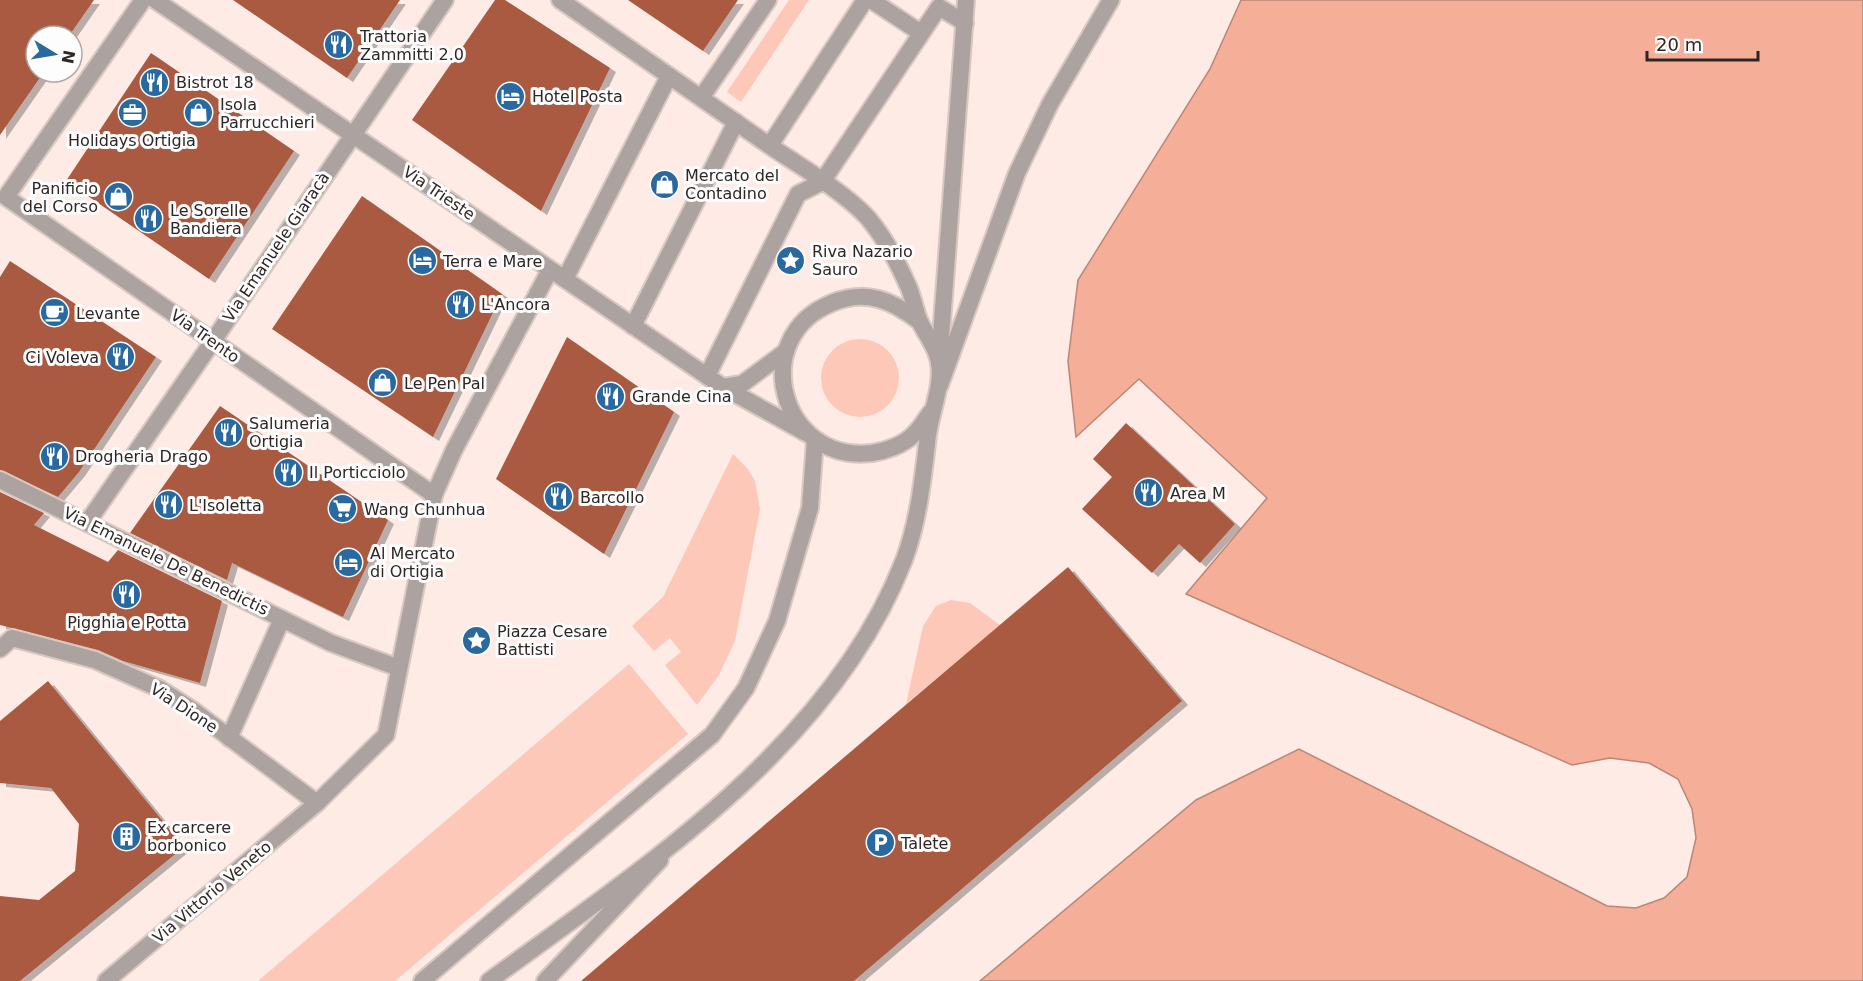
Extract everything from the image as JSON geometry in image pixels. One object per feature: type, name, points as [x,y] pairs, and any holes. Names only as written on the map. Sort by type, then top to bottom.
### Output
[{"type":"street","points":[[2,199],[143,0]]},
{"type":"street","name":"Via Trieste","points":[[155,0],[723,387],[811,437]]},
{"type":"street","name":"Via Emanuele Giaracà","points":[[87,523],[445,0]]},
{"type":"street","points":[[560,0],[770,145],[868,218],[893,257],[908,287],[920,322],[932,341],[939,363]]},
{"type":"street","points":[[701,98],[768,0]]},
{"type":"street","points":[[770,145],[865,0]]},
{"type":"street","points":[[871,0],[921,33]]},
{"type":"street","points":[[939,385],[966,0]]},
{"type":"street","points":[[489,981],[678,841],[750,778],[801,724],[836,679],[880,611],[904,560],[917,515],[931,412],[939,385],[1017,173],[1050,104],[1110,0]]},
{"type":"street","points":[[707,376],[798,194],[822,182],[939,7],[965,23]]},
{"type":"street","points":[[565,279],[675,81]]},
{"type":"street","points":[[633,326],[736,122]]},
{"type":"street","name":"Via Trento","points":[[2,199],[213,341],[434,495]]},
{"type":"street","name":"Via Vittorio Veneto","points":[[106,981],[317,803],[386,735],[434,495],[454,450],[550,270]]},
{"type":"street","points":[[920,322],[898,305],[871,297],[844,298],[818,309],[798,327],[785,352],[782,381],[790,410],[811,437],[827,447],[856,455],[886,451],[913,436],[931,412]]},
{"type":"street","points":[[723,387],[742,384],[785,352]]},
{"type":"street","points":[[422,981],[712,735],[726,716],[746,688],[777,621],[810,508],[811,437]]},
{"type":"street","name":"Via Emanuele De Benedictis","points":[[0,480],[331,643],[399,668]]},
{"type":"street","points":[[229,738],[282,619]]},
{"type":"street","name":"Via Dione","points":[[4,641],[95,660],[160,689],[317,803]]},
{"type":"street","points":[[545,981],[678,841]]},
{"type":"shaded area","points":[[789,0],[809,0],[741,102],[727,92]]},
{"type":"shaded area","points":[[1241,0],[1863,0],[1863,981],[980,981],[1196,800],[1299,749],[1607,906],[1636,908],[1664,898],[1687,877],[1696,838],[1692,809],[1678,779],[1649,763],[1610,758],[1572,765],[1186,594],[1267,498],[1139,379],[1076,437],[1068,361],[1078,280],[1210,69]]},
{"type":"shaded area","points":[[860,339],[875,342],[888,350],[896,363],[899,378],[896,393],[888,406],[875,414],[860,417],[845,414],[832,406],[824,393],[821,378],[824,363],[832,350],[845,342]]},
{"type":"shaded area","points":[[733,454],[748,469],[755,481],[760,509],[735,641],[719,675],[697,705],[665,665],[681,652],[670,638],[654,651],[632,626],[663,597]]},
{"type":"shaded area","points":[[951,600],[970,603],[1000,625],[906,704],[923,626],[936,606]]},
{"type":"shaded area","points":[[629,664],[688,734],[395,981],[258,981]]},
{"type":"building","points":[[0,0],[94,0],[77,24],[24,24],[24,84],[36,84],[0,135]]},
{"type":"building","points":[[233,0],[400,0],[347,78]]},
{"type":"building","points":[[495,0],[505,0],[610,68],[541,211],[412,120]]},
{"type":"building","points":[[628,0],[738,0],[703,51]]},
{"type":"building","points":[[151,53],[294,151],[209,279],[66,181]]},
{"type":"building","points":[[362,196],[502,294],[433,437],[272,329]]},
{"type":"building","points":[[10,261],[156,357],[79,472],[58,497],[0,470],[0,277]]},
{"type":"building","points":[[567,337],[674,412],[604,554],[496,479]]},
{"type":"building","points":[[220,406],[388,520],[343,617],[232,563],[227,580],[130,533]]},
{"type":"building","name":"Area M","points":[[1126,423],[1235,524],[1200,563],[1179,544],[1152,573],[1082,509],[1112,477],[1093,459]]},
{"type":"building","points":[[0,492],[44,513],[34,525],[108,562],[118,550],[222,601],[200,683],[123,661],[98,650],[0,625]]},
{"type":"building","name":"Talete","points":[[1068,567],[1182,701],[854,981],[581,981]]},
{"type":"building","name":"Ex carcere borbonico","points":[[48,681],[184,847],[20,981],[0,981],[0,896],[39,900],[75,871],[79,824],[51,788],[0,783],[0,721]]},
{"type":"place","name":"Trattoria Zammitti 2.0","points":[[339,45]]},
{"type":"place","name":"Bistrot 18","points":[[155,82]]},
{"type":"place","name":"Hotel Posta","points":[[511,96]]},
{"type":"place","name":"Holidays Ortigia","points":[[132,112]]},
{"type":"place","name":"Isola Parrucchieri","points":[[199,113]]},
{"type":"place","name":"Mercato del Contadino","points":[[664,184]]},
{"type":"place","name":"Panificio del Corso","points":[[119,197]]},
{"type":"place","name":"Le Sorelle Bandiera","points":[[149,219]]},
{"type":"place","name":"Riva Nazario Sauro","points":[[791,260]]},
{"type":"place","name":"Terra e Mare","points":[[422,261]]},
{"type":"place","name":"L'Ancora","points":[[460,304]]},
{"type":"place","name":"Levante","points":[[55,313]]},
{"type":"place","name":"Ci Voleva","points":[[120,357]]},
{"type":"place","name":"Le Pen Pal","points":[[383,383]]},
{"type":"place","name":"Grande Cina","points":[[611,396]]},
{"type":"place","name":"Salumeria Ortigia","points":[[228,432]]},
{"type":"place","name":"Drogheria Drago","points":[[54,456]]},
{"type":"place","name":"Il Porticciolo","points":[[288,472]]},
{"type":"place","name":"Area M","points":[[1149,493]]},
{"type":"place","name":"Barcollo","points":[[559,497]]},
{"type":"place","name":"L'Isoletta","points":[[168,505]]},
{"type":"place","name":"Wang Chunhua","points":[[343,509]]},
{"type":"place","name":"Al Mercato di Ortigia","points":[[349,562]]},
{"type":"place","name":"Pigghia e Potta","points":[[127,594]]},
{"type":"place","name":"Piazza Cesare Battisti","points":[[476,640]]},
{"type":"place","name":"Ex carcere borbonico","points":[[126,836]]},
{"type":"place","name":"Talete","points":[[880,843]]}]
